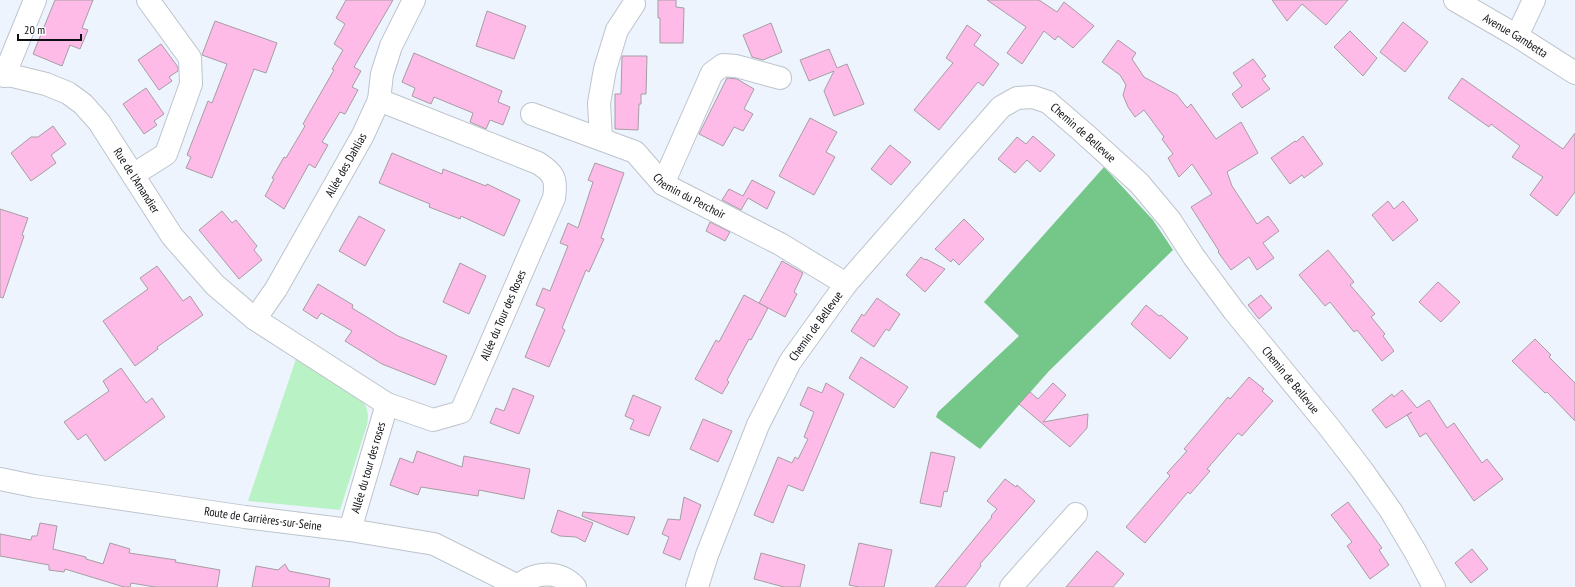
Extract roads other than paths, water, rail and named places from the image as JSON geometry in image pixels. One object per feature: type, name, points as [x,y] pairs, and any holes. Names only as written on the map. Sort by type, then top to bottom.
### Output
[{"type":"street","points":[[2,75],[35,0]]},
{"type":"street","points":[[133,175],[166,154],[191,84],[190,58],[148,0]]},
{"type":"street","name":"Allée des Dahlias","points":[[255,319],[276,289],[363,135],[379,100],[382,74],[391,46],[414,0]]},
{"type":"street","name":"Avenue Gambetta","points":[[1455,0],[1517,36],[1575,73]]},
{"type":"street","points":[[1517,36],[1534,0]]},
{"type":"street","points":[[601,139],[599,103],[605,69],[617,30],[634,4]]},
{"type":"street","points":[[663,184],[712,73],[723,65],[736,66],[780,78]]},
{"type":"street","name":"Rue de l'Amandier","points":[[2,75],[46,84],[68,93],[83,104],[99,122],[172,236],[215,285],[255,319]]},
{"type":"street","name":"Chemin de Bellevue","points":[[697,587],[707,555],[758,425],[790,362],[846,284],[1001,107],[1017,98],[1033,97],[1048,102],[1085,134],[1139,183],[1170,220],[1194,257],[1234,311],[1329,427],[1362,470],[1391,511],[1434,587]]},
{"type":"street","name":"Allée du Tour des Roses","points":[[255,319],[387,404],[433,420],[461,412],[554,198],[556,184],[549,170],[538,163],[379,100]]},
{"type":"street","name":"Chemin du Perchoir","points":[[532,114],[635,152],[663,184],[780,244],[846,284]]},
{"type":"street","name":"Allée du tour des roses","points":[[350,530],[387,404]]},
{"type":"street","name":"Route de Carrières-sur-Seine","points":[[0,479],[34,486],[237,516],[350,530],[434,544],[517,587]]},
{"type":"street","points":[[1011,587],[1076,514]]},
{"type":"street","points":[[517,587],[527,579],[538,575],[549,574],[561,577],[571,582],[575,587]]}]
